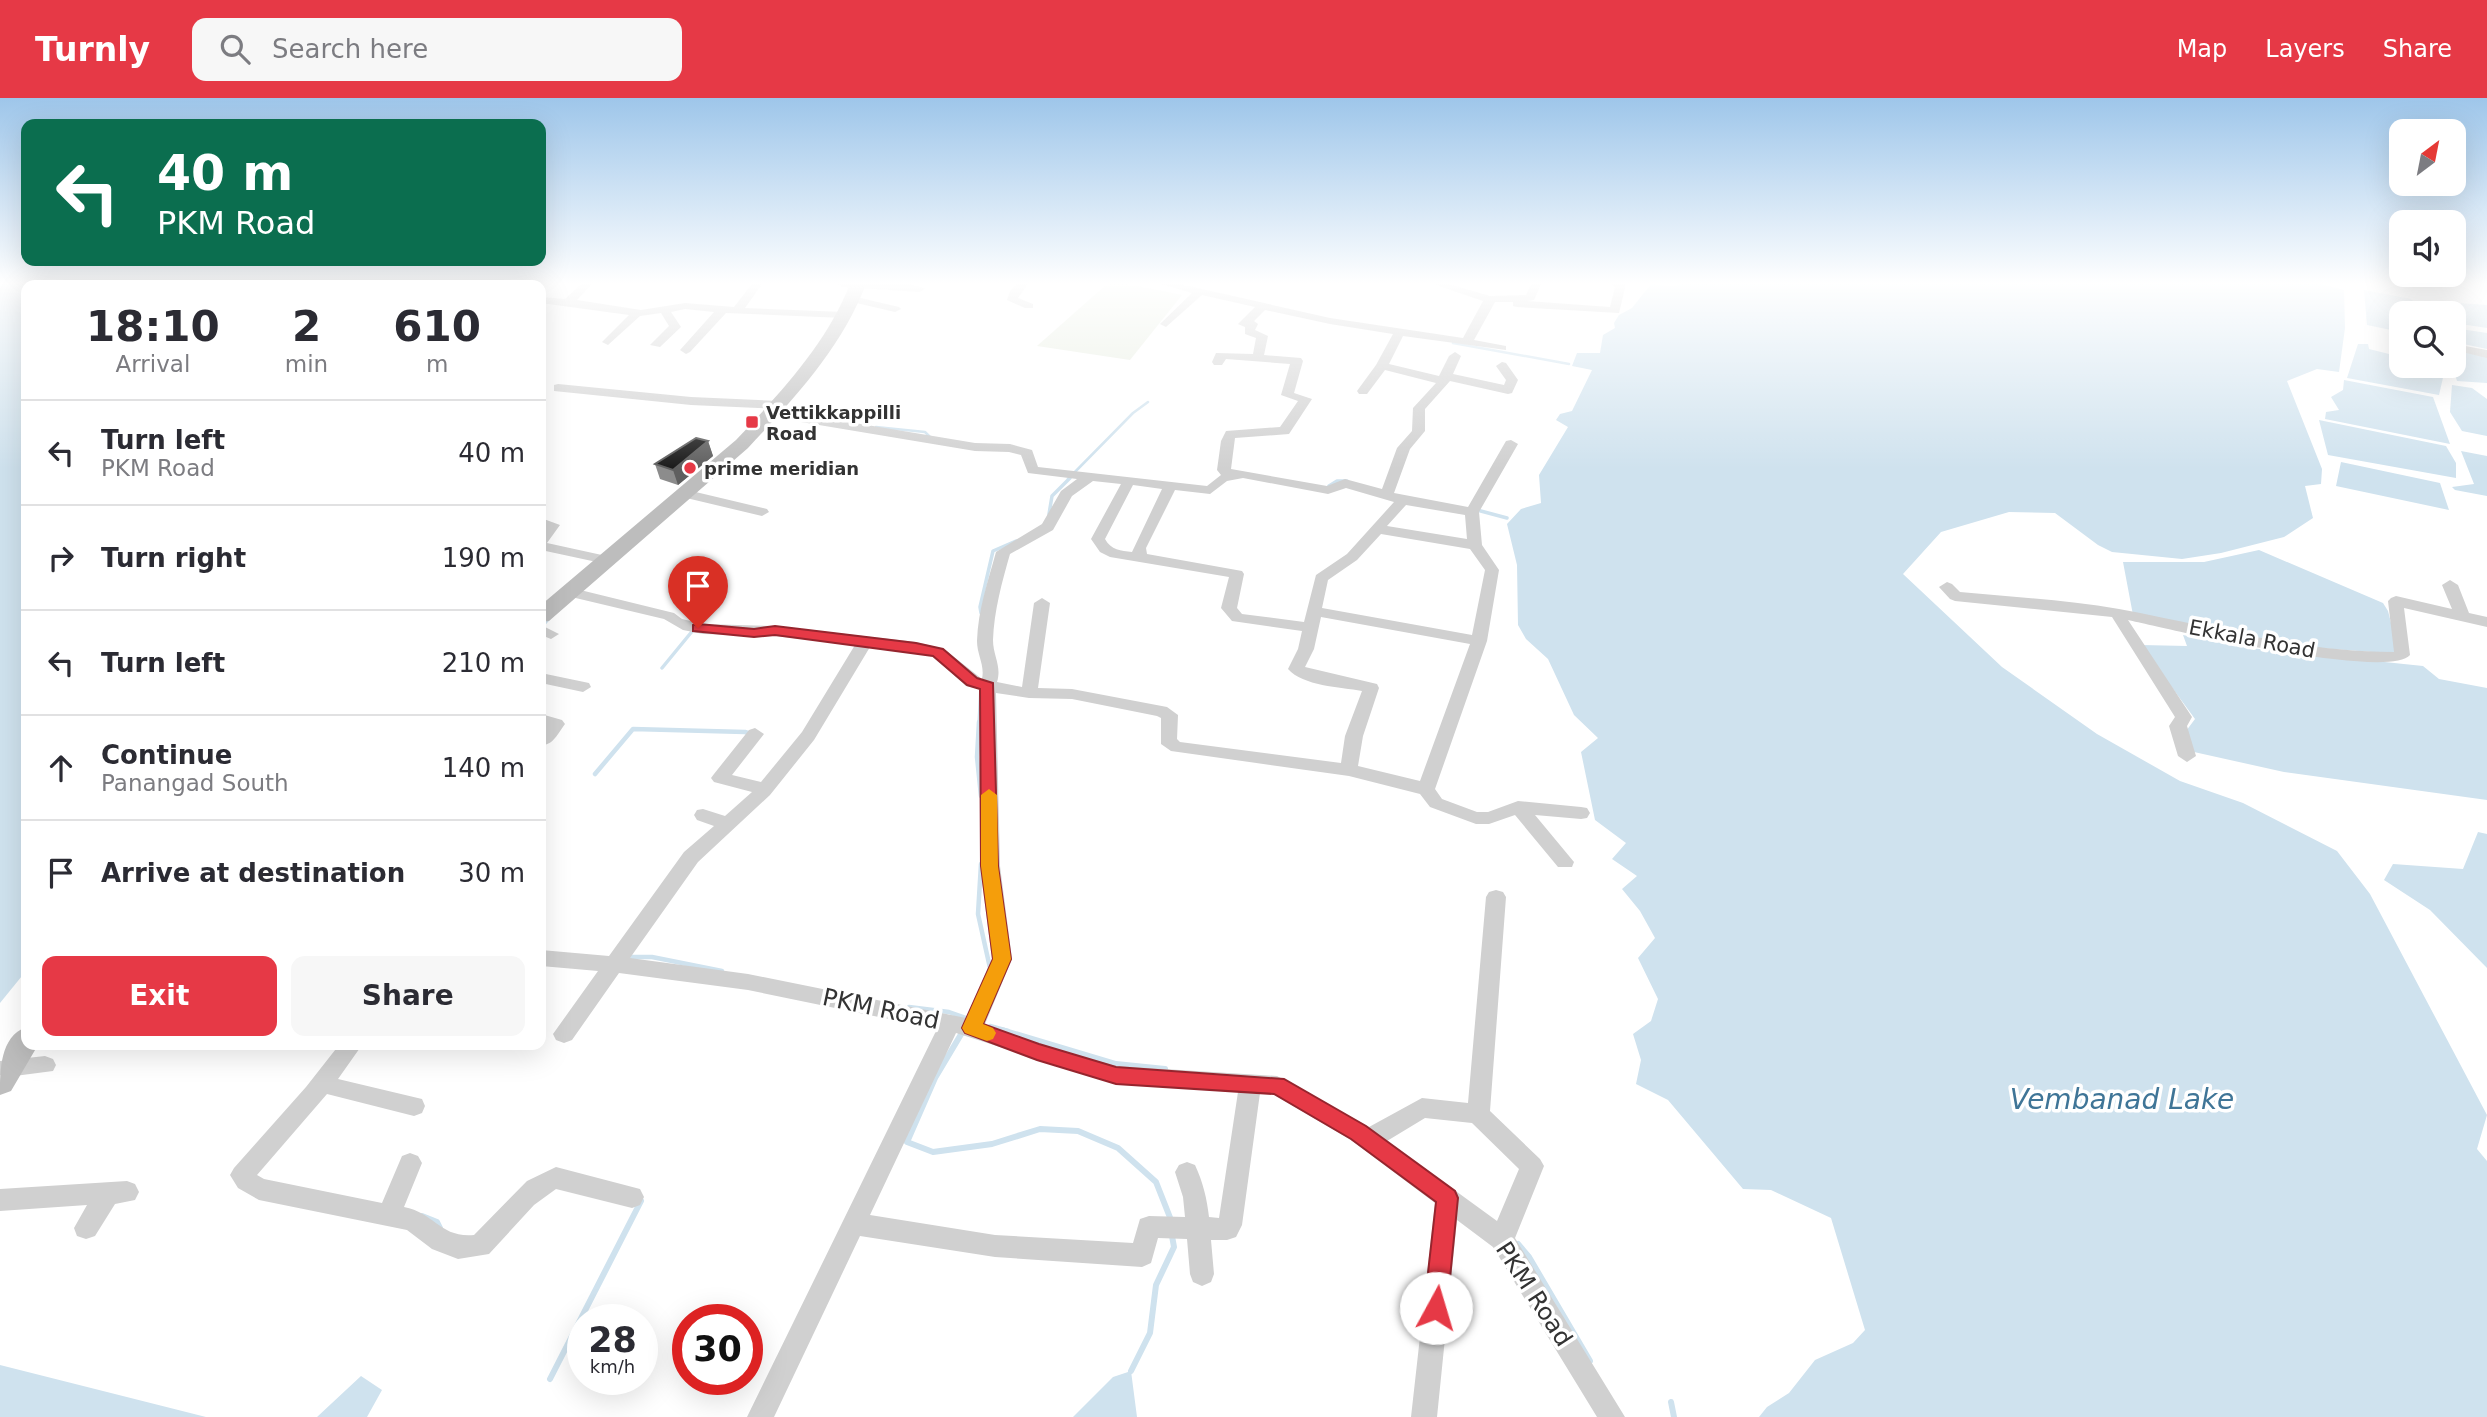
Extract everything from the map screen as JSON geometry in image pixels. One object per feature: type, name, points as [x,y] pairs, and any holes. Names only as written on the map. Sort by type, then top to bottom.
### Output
[{"type":"main road","points":[[546,619],[572,589],[742,444],[775,409],[817,346]]},
{"type":"main road","points":[[4,1075],[21,1047]]},
{"type":"street","points":[[686,350],[690,346]]},
{"type":"street","points":[[1258,357],[1260,346]]},
{"type":"street","points":[[1363,391],[1382,366],[1393,346]]},
{"type":"street","points":[[1488,346],[1502,348]]},
{"type":"street","points":[[2466,350],[2487,354]]},
{"type":"street","points":[[1218,362],[1220,356],[1226,355],[1297,361],[1287,395],[1306,399],[1284,431],[1231,434],[1227,441],[1224,470],[1230,477]]},
{"type":"street","points":[[1386,495],[1404,448],[1414,440],[1421,416],[1419,408],[1444,379],[1455,356]]},
{"type":"street","points":[[1382,366],[1508,390],[1512,380],[1502,366]]},
{"type":"street","points":[[558,388],[592,386],[668,398],[775,409],[975,447],[1010,448],[1027,453],[1033,470],[1210,490],[1223,478],[1243,474],[1328,490],[1345,482],[1403,500],[1472,512]]},
{"type":"street","points":[[1426,789],[1479,641],[1492,570],[1475,545],[1472,512],[1511,444]]},
{"type":"street","points":[[760,1417],[853,1224],[961,1025],[1002,959],[990,866],[980,684],[994,668],[985,647],[989,604],[1003,552],[1048,527],[1066,494],[1089,477]]},
{"type":"street","points":[[1129,481],[1098,539],[1101,548],[1109,553],[1237,574],[1229,608],[1237,618],[1312,619],[1479,641]]},
{"type":"street","points":[[1140,557],[1139,548],[1170,486]]},
{"type":"street","points":[[683,493],[762,512]]},
{"type":"street","points":[[1349,770],[1354,736],[1371,688],[1309,675],[1296,669],[1306,649],[1321,578],[1352,557],[1403,500]]},
{"type":"street","points":[[546,523],[553,525],[546,536]]},
{"type":"street","points":[[1377,528],[1475,545]]},
{"type":"street","points":[[546,544],[606,560]]},
{"type":"street","points":[[2450,585],[2462,614]]},
{"type":"street","points":[[1947,587],[1955,596],[2120,614],[2119,620],[2184,717],[2178,726],[2187,756]]},
{"type":"street","points":[[572,589],[618,595]]},
{"type":"street","points":[[572,589],[669,616],[673,621],[697,628],[754,633],[782,632],[938,652],[980,684],[1029,692],[1072,694],[1161,711],[1170,715],[1168,739],[1170,744],[1177,747],[1349,770],[1426,789],[1436,803],[1476,818],[1489,818],[1518,807],[1581,813]]},
{"type":"street","name":"Ekkala Road","points":[[2120,614],[2271,646],[2363,657],[2402,655],[2396,601],[2462,614],[2487,622]]},
{"type":"street","points":[[1029,692],[1042,603]]},
{"type":"street","points":[[782,632],[791,615]]},
{"type":"street","points":[[564,1034],[691,857],[765,789],[808,736],[865,642]]},
{"type":"street","points":[[546,679],[583,687]]},
{"type":"street","points":[[546,721],[556,724],[546,737]]},
{"type":"street","points":[[755,734],[720,778],[765,789]]},
{"type":"street","points":[[1518,807],[1564,862]]},
{"type":"street","points":[[703,815],[727,824]]},
{"type":"street","points":[[1478,1115],[1496,897]]},
{"type":"street","name":"PKM Road","points":[[546,958],[615,964],[748,982],[961,1025],[1037,1052],[1116,1075],[1285,1087],[1368,1140],[1502,1239],[1612,1417]]},
{"type":"street","points":[[347,1050],[322,1084],[242,1175],[246,1181],[259,1189],[413,1220],[441,1241],[458,1248],[480,1246],[529,1193],[546,1180],[556,1178],[632,1197]]},
{"type":"street","points":[[4,1075],[45,1065]]},
{"type":"street","points":[[853,1224],[995,1246],[1142,1255],[1149,1227],[1227,1229],[1230,1225],[1250,1083]]},
{"type":"street","points":[[322,1084],[414,1106]]},
{"type":"street","points":[[1368,1140],[1422,1108],[1478,1115],[1532,1167],[1502,1239]]},
{"type":"street","points":[[389,1215],[410,1163]]},
{"type":"street","points":[[1187,1172],[1195,1197],[1202,1274]]},
{"type":"street","points":[[0,1200],[118,1192],[86,1228]]},
{"type":"street","points":[[1424,1417],[1447,1198]]},
{"type":"shaded area","points":[[1038,346],[1142,346],[1130,360]]},
{"type":"water","points":[[0,346],[21,346],[21,977],[0,1003]]},
{"type":"water","name":"Vembanad Lake","points":[[1601,346],[2343,346],[2339,372],[2317,369],[2287,381],[2322,469],[2321,484],[2305,486],[2313,518],[2284,537],[2221,553],[2182,559],[2112,552],[2098,545],[2055,513],[2009,512],[1941,532],[1903,574],[2002,667],[2097,734],[2180,781],[2243,803],[2337,851],[2370,894],[2487,1115],[2477,1149],[2487,1161],[2487,1417],[1759,1417],[1767,1407],[1789,1393],[1815,1360],[1853,1343],[1865,1330],[1831,1218],[1771,1190],[1743,1189],[1668,1100],[1636,1084],[1641,1060],[1633,1034],[1651,1021],[1658,999],[1638,958],[1655,938],[1640,911],[1622,889],[1637,876],[1612,859],[1626,843],[1595,820],[1581,752],[1598,738],[1574,715],[1548,659],[1526,639],[1518,625],[1517,565],[1507,524],[1521,509],[1541,503],[1539,475],[1568,427],[1556,420],[1560,414],[1572,411],[1592,370],[1572,366],[1577,353],[1600,353]]},
{"type":"water","points":[[2357,346],[2368,346],[2369,349],[2389,354],[2389,378],[2443,378],[2439,395],[2347,378]]},
{"type":"water","points":[[2466,352],[2487,356],[2487,383],[2457,381],[2456,378],[2466,378]]},
{"type":"water","points":[[2344,380],[2433,397],[2450,444],[2325,419],[2326,412],[2339,410],[2331,397],[2343,390]]},
{"type":"water","points":[[2452,385],[2472,388],[2487,399],[2487,436],[2462,431],[2450,412]]},
{"type":"water","points":[[2319,420],[2446,446],[2456,463],[2456,478],[2328,455]]},
{"type":"water","points":[[2461,451],[2487,456],[2487,496],[2455,490],[2452,487],[2474,484]]},
{"type":"water","points":[[2341,462],[2440,483],[2449,510],[2336,486]]},
{"type":"water","points":[[2259,550],[2383,603],[2388,611],[2399,654],[2279,645],[2133,615],[2123,562],[2204,562]]},
{"type":"water","points":[[2183,635],[2241,647],[2423,666],[2439,679],[2487,688],[2487,800],[2284,772],[2194,752],[2186,731],[2195,719],[2141,645],[2187,646]]},
{"type":"water","points":[[2478,832],[2487,834],[2487,968],[2430,910],[2384,880],[2393,864],[2463,869]]},
{"type":"water","points":[[0,1365],[206,1417],[0,1417]]},
{"type":"water","points":[[1131,1371],[1137,1417],[1073,1417],[1113,1377]]},
{"type":"water","points":[[361,1376],[382,1390],[367,1417],[317,1417]]},
{"type":"building","points":[[696,438],[708,441],[673,470],[655,464]]},
{"type":"waterway","points":[[1467,346],[1569,364]]},
{"type":"waterway","points":[[1068,479],[1133,413],[1148,402]]},
{"type":"waterway","points":[[876,427],[925,432],[931,438]]},
{"type":"waterway","points":[[1049,514],[1052,496],[1070,478]]},
{"type":"waterway","points":[[1329,486],[1337,481],[1347,481]]},
{"type":"waterway","points":[[1477,510],[1507,518]]},
{"type":"waterway","points":[[981,613],[980,607],[993,551],[1016,541]]},
{"type":"waterway","points":[[546,621],[550,617]]},
{"type":"waterway","points":[[662,668],[694,629]]},
{"type":"waterway","points":[[979,724],[981,687]]},
{"type":"waterway","points":[[979,722],[977,757],[981,796]]},
{"type":"waterway","points":[[595,774],[633,729],[745,732],[748,733],[747,737]]},
{"type":"waterway","points":[[981,864],[978,914],[990,968]]},
{"type":"waterway","points":[[627,957],[652,957],[722,971]]},
{"type":"waterway","points":[[909,1007],[949,1012],[969,1019]]},
{"type":"waterway","points":[[990,1026],[1008,1031]]},
{"type":"waterway","points":[[1002,1030],[1116,1064],[1165,1069]]},
{"type":"waterway","points":[[963,1031],[935,1078],[907,1142],[933,1152],[992,1144],[1040,1129],[1078,1131],[1118,1148],[1156,1182],[1171,1220]]},
{"type":"waterway","points":[[550,1379],[641,1201]]},
{"type":"waterway","points":[[422,1216],[437,1222],[440,1228]]},
{"type":"waterway","points":[[1131,1371],[1150,1333],[1156,1285],[1174,1247],[1172,1236]]},
{"type":"waterway","points":[[1518,1244],[1529,1257],[1590,1361]]},
{"type":"waterway","points":[[1671,1402],[1674,1417]]},
{"type":"slow traffic","points":[[987,1033],[972,1028],[1002,959],[990,866],[989,795]]},
{"type":"place","name":"Vettikkappilli Road","points":[[752,422]]},
{"type":"place","name":"prime meridian","points":[[690,468]]},
{"type":"route","points":[[698,628],[754,633],[775,631],[916,647],[938,652],[972,682],[988,687],[990,866],[1002,959],[972,1028],[1037,1052],[1116,1075],[1277,1085],[1359,1133],[1447,1198],[1436,1308]]}]
